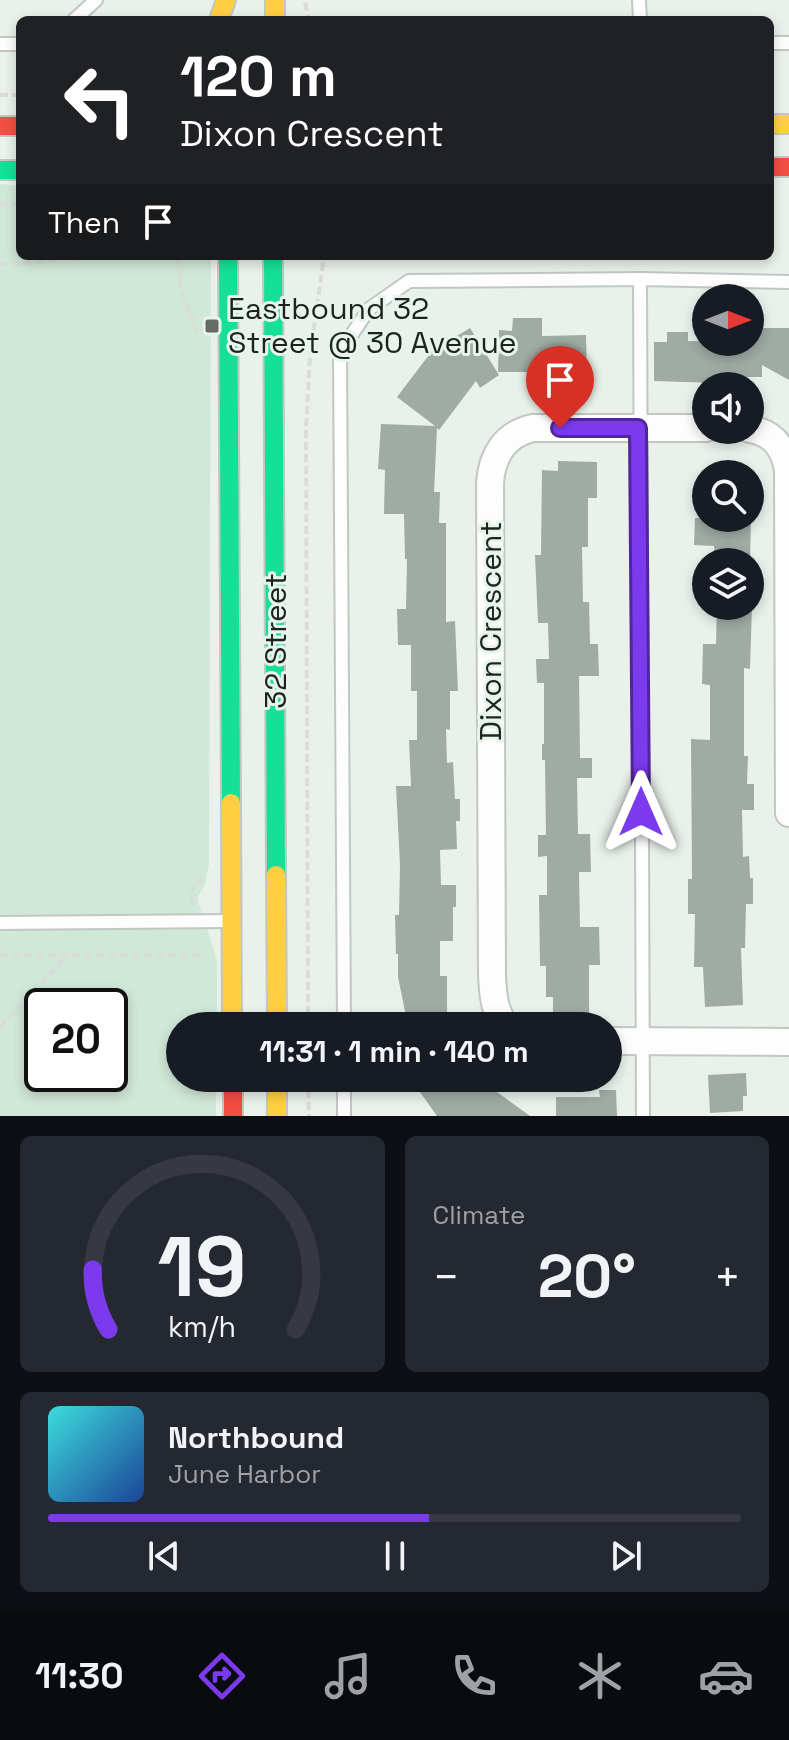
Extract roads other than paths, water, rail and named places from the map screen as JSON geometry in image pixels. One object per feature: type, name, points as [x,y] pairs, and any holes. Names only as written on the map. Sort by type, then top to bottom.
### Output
[{"type":"street","name":"32 Street","points":[[228,260],[232,1012]]},
{"type":"street","name":"32 Street","points":[[273,260],[277,1012]]},
{"type":"street","points":[[275,335],[291,261]]},
{"type":"street","name":"Dixon Crescent","points":[[496,1012],[492,975],[491,472],[494,460],[506,440],[524,430],[692,428]]},
{"type":"street","points":[[764,434],[779,444],[786,456],[788,470],[789,813]]},
{"type":"street","points":[[622,1041],[789,1042]]},
{"type":"street","points":[[233,1092],[233,1116]]},
{"type":"street","points":[[277,1092],[277,1116]]},
{"type":"lane","points":[[78,16],[96,0]]},
{"type":"lane","points":[[344,1012],[340,352],[369,309],[409,281],[640,279],[789,282]]},
{"type":"lane","points":[[640,279],[638,428],[643,1116]]},
{"type":"lane","points":[[0,923],[232,920]]},
{"type":"lane","points":[[344,1092],[344,1116]]},
{"type":"place","name":"Eastbound 32 Street @ 30 Avenue","points":[[212,326]]}]
